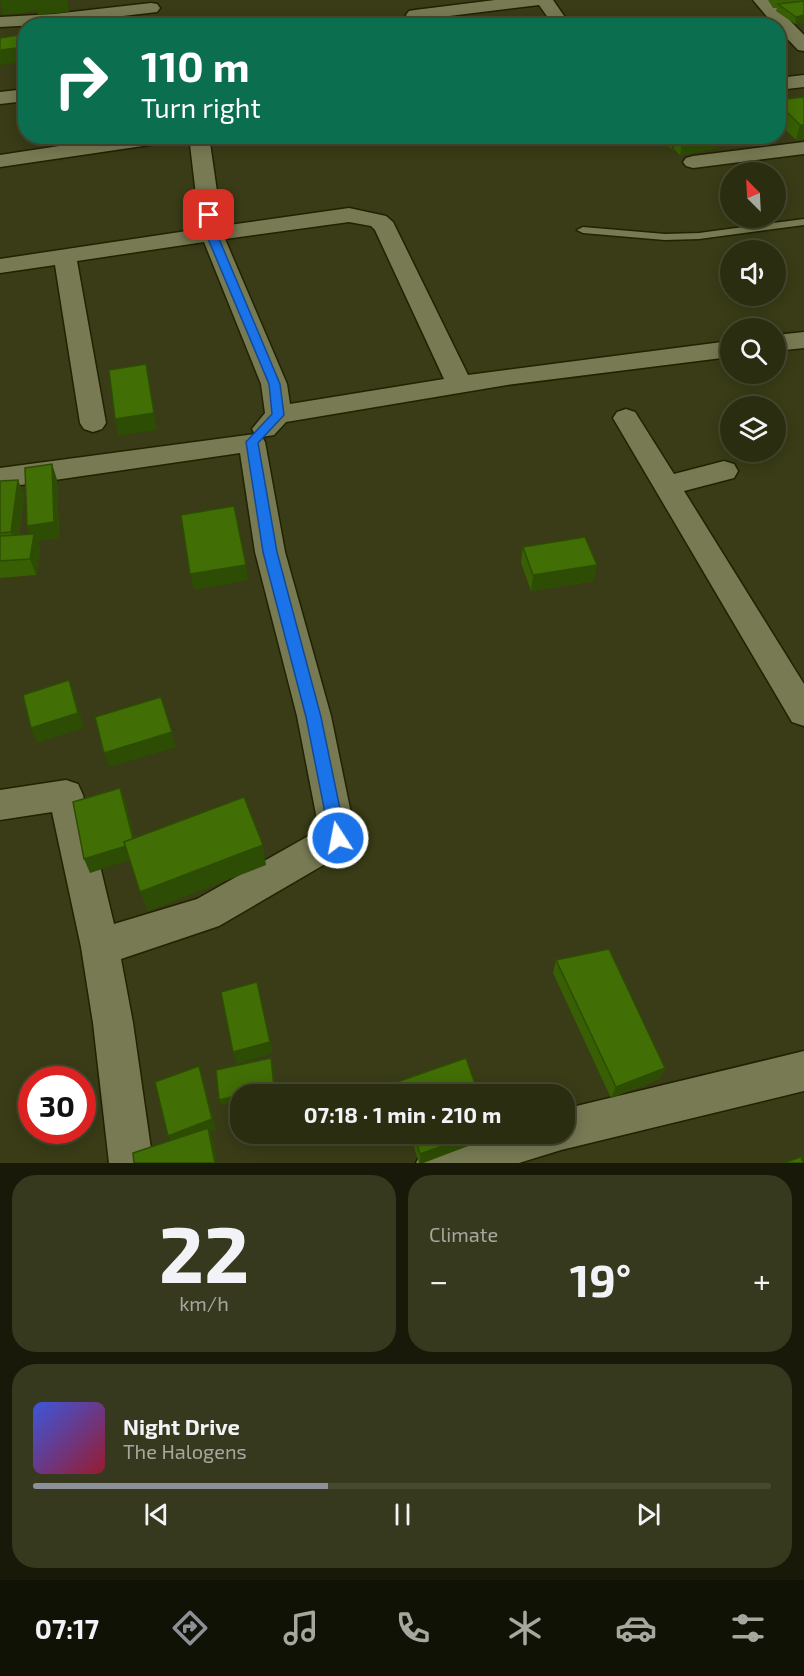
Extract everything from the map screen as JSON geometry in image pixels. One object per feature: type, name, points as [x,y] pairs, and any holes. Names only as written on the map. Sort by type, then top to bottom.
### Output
[{"type":"street","points":[[414,13],[537,0]]},
{"type":"street","points":[[544,0],[557,18]]},
{"type":"street","points":[[762,0],[778,18]]},
{"type":"street","points":[[76,18],[149,4],[155,18]]},
{"type":"street","points":[[0,22],[18,22]]},
{"type":"street","points":[[786,27],[804,46]]},
{"type":"street","points":[[786,83],[804,81]]},
{"type":"street","points":[[0,98],[18,96]]},
{"type":"street","points":[[0,162],[118,144]]},
{"type":"street","points":[[200,144],[212,234],[274,384],[278,415]]},
{"type":"street","points":[[693,162],[804,148]]},
{"type":"street","points":[[0,266],[349,215],[378,221],[385,227],[460,385]]},
{"type":"street","points":[[64,256],[93,423]]},
{"type":"street","points":[[786,343],[804,340]]},
{"type":"street","points":[[0,478],[252,442],[278,415],[460,385],[720,350]]},
{"type":"street","points":[[626,418],[666,486],[796,682],[804,712]]},
{"type":"street","points":[[100,947],[206,914],[338,838],[314,717],[270,552],[252,442]]},
{"type":"street","points":[[666,486],[723,471]]},
{"type":"street","points":[[0,805],[66,795],[100,947],[113,1023],[131,1163]]},
{"type":"street","points":[[575,1127],[804,1071]]},
{"type":"street","points":[[438,1163],[511,1144]]},
{"type":"lane","points":[[583,230],[665,237],[699,236],[804,222]]},
{"type":"building","points":[[804,1],[804,15],[796,17],[778,4]]},
{"type":"building","points":[[18,35],[18,48],[0,50],[0,38]]},
{"type":"building","points":[[804,97],[804,125],[800,125],[786,111],[786,99]]},
{"type":"building","points":[[146,364],[154,413],[115,419],[109,370]]},
{"type":"building","points":[[52,464],[54,522],[27,526],[25,468]]},
{"type":"building","points":[[18,480],[11,532],[0,533],[0,481]]},
{"type":"building","points":[[234,506],[246,565],[190,574],[181,515]]},
{"type":"building","points":[[34,534],[30,559],[0,561],[0,536]]},
{"type":"building","points":[[585,537],[597,565],[533,575],[523,547]]},
{"type":"building","points":[[69,680],[78,713],[31,728],[23,695]]},
{"type":"building","points":[[161,697],[172,732],[104,753],[95,717]]},
{"type":"building","points":[[120,788],[133,839],[124,842],[126,846],[84,859],[73,802]]},
{"type":"building","points":[[244,797],[263,845],[140,892],[124,842]]},
{"type":"building","points":[[609,949],[665,1068],[616,1087],[556,960]]},
{"type":"building","points":[[257,982],[270,1042],[233,1052],[221,992]]},
{"type":"building","points":[[271,1058],[274,1084],[230,1084],[230,1097],[219,1100],[216,1070]]},
{"type":"building","points":[[466,1058],[475,1084],[398,1084],[397,1082]]},
{"type":"building","points":[[199,1066],[212,1119],[168,1136],[155,1082]]},
{"type":"building","points":[[208,1128],[215,1163],[134,1163],[133,1153]]},
{"type":"building","points":[[417,1144],[448,1144],[420,1154]]},
{"type":"building","points":[[801,1157],[803,1163],[783,1163]]},
{"type":"route","points":[[209,215],[212,234],[274,384],[278,415],[252,442],[270,552],[314,717],[338,838]]}]
